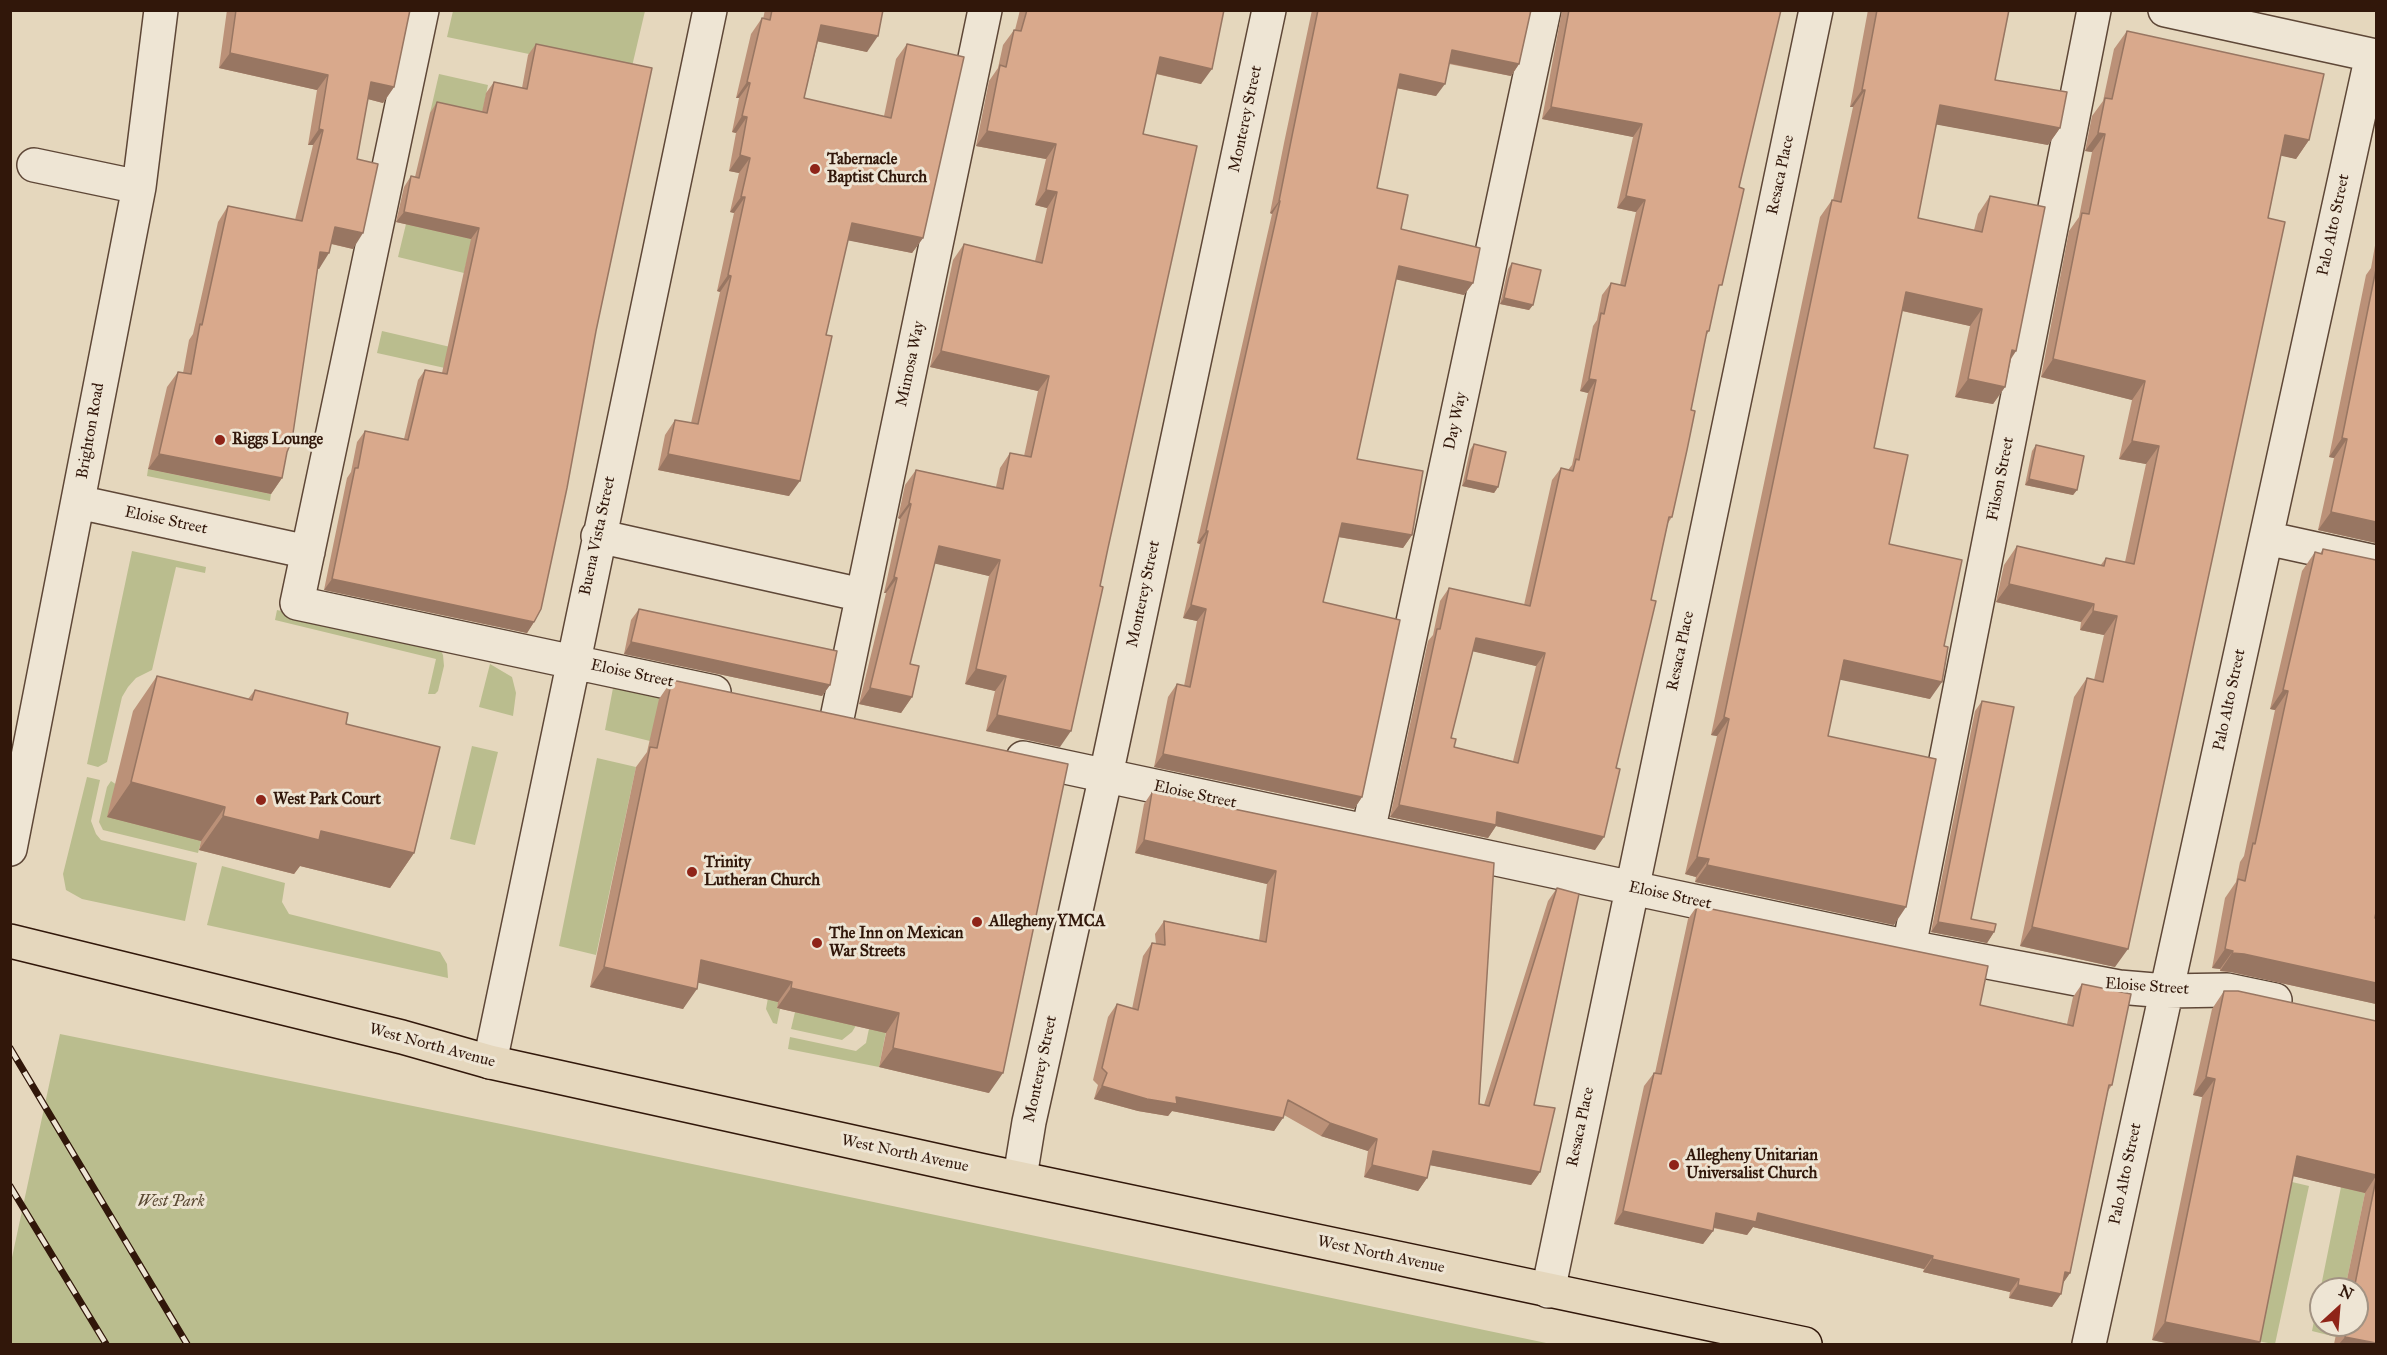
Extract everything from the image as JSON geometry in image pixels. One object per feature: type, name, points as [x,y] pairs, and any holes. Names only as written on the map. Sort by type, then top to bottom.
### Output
[{"type":"main road","name":"West North Avenue","points":[[10,941],[402,1037],[490,1062],[1548,1291],[1805,1344]]},
{"type":"street","name":"Brighton Road","points":[[10,849],[139,187],[161,10]]},
{"type":"street","points":[[308,552],[422,10]]},
{"type":"street","name":"Buena Vista Street","points":[[490,1062],[598,536],[710,10]]},
{"type":"street","name":"Mimosa Way","points":[[837,718],[985,10]]},
{"type":"street","name":"Monterey Street","points":[[1020,1177],[1029,1122],[1106,775],[1269,10]]},
{"type":"street","name":"Day Way","points":[[1368,831],[1544,10]]},
{"type":"street","name":"Resaca Place","points":[[1548,1291],[1816,10]]},
{"type":"street","name":"Filson Street","points":[[1909,947],[2094,10]]},
{"type":"street","points":[[2165,10],[2374,55]]},
{"type":"street","name":"Palo Alto Street","points":[[2089,1344],[2374,55]]},
{"type":"street","points":[[34,165],[139,187]]},
{"type":"street","name":"Eloise Street","points":[[78,502],[308,552],[297,603],[747,699]]},
{"type":"street","points":[[598,536],[862,595]]},
{"type":"street","points":[[2266,538],[2376,562]]},
{"type":"street","points":[[804,711],[871,725]]},
{"type":"street","name":"Eloise Street","points":[[997,752],[1909,947],[2119,987],[2166,991],[2227,990],[2307,1008]]},
{"type":"green space","points":[[453,11],[645,11],[630,75],[447,37]]},
{"type":"green space","points":[[439,74],[488,85],[480,124],[430,113]]},
{"type":"green space","points":[[406,224],[472,239],[464,273],[398,257]]},
{"type":"green space","points":[[382,331],[459,349],[454,370],[377,353]]},
{"type":"green space","points":[[148,469],[271,494],[270,501],[147,476]]},
{"type":"green space","points":[[132,551],[206,567],[205,573],[176,567],[152,670],[136,678],[122,697],[107,762],[98,767],[87,764]]},
{"type":"green space","points":[[277,610],[441,651],[444,666],[438,691],[435,694],[428,694],[436,659],[275,620]]},
{"type":"green space","points":[[490,664],[512,677],[516,693],[513,716],[479,707]]},
{"type":"green space","points":[[613,688],[784,723],[650,741],[605,730]]},
{"type":"green space","points":[[472,746],[498,752],[475,845],[450,839]]},
{"type":"green space","points":[[597,758],[636,767],[596,955],[559,946]]},
{"type":"green space","points":[[87,777],[100,780],[91,821],[101,840],[197,863],[185,921],[82,899],[66,890],[63,874]]},
{"type":"green space","points":[[111,781],[201,841],[198,853],[103,830],[99,822],[107,787]]},
{"type":"green space","points":[[907,846],[900,961],[879,1067],[788,1049],[790,1037],[856,1051],[866,1043]]},
{"type":"green space","points":[[222,866],[285,883],[282,902],[289,914],[440,952],[447,964],[448,978],[207,925]]},
{"type":"green space","points":[[776,954],[786,964],[777,1008],[780,1009],[777,1024],[773,1023],[766,1009]]},
{"type":"green space","points":[[795,1012],[857,1024],[852,1032],[842,1040],[791,1029]]},
{"type":"green space","name":"West Park","points":[[60,1034],[1551,1344],[11,1344],[11,1262]]},
{"type":"green space","points":[[2292,1182],[2309,1186],[2274,1344],[2257,1341]]},
{"type":"green space","points":[[2341,1187],[2365,1193],[2348,1277],[2323,1277]]},
{"type":"building","points":[[236,10],[410,10],[394,87],[371,82],[357,159],[378,164],[363,233],[335,227],[329,253],[320,252],[292,440],[282,478],[159,454],[178,372],[191,374],[200,324],[202,325],[228,206],[302,221],[323,130],[319,129],[328,75],[230,53]]},
{"type":"building","points":[[772,10],[883,10],[878,36],[821,25],[804,98],[891,118],[907,44],[964,57],[923,238],[852,223],[826,335],[832,336],[800,481],[668,454],[675,420],[698,424],[731,276],[728,275],[745,197],[741,197],[750,158],[740,155],[747,117],[742,116],[750,83],[747,82],[762,18],[770,20]]},
{"type":"building","points":[[1027,10],[1224,10],[1212,69],[1160,57],[1143,134],[1197,146],[1108,548],[1100,586],[1103,587],[1071,731],[997,715],[1006,676],[976,669],[1000,560],[939,546],[910,664],[919,666],[912,697],[870,688],[897,578],[894,577],[911,504],[909,503],[916,470],[1003,489],[1010,453],[1031,457],[1049,376],[941,351],[964,244],[1042,263],[1057,192],[1046,190],[1056,144],[987,131],[1000,65],[1006,67],[1014,30],[1021,31]]},
{"type":"building","points":[[1318,10],[1531,10],[1519,64],[1452,50],[1445,84],[1400,74],[1377,188],[1408,195],[1401,229],[1480,248],[1473,283],[1399,266],[1357,459],[1423,471],[1412,535],[1342,523],[1323,602],[1400,620],[1362,797],[1163,754],[1177,684],[1190,687],[1206,609],[1191,605],[1280,201]]},
{"type":"building","points":[[1569,10],[1781,10],[1739,187],[1744,189],[1722,285],[1719,285],[1709,331],[1707,331],[1691,410],[1695,411],[1651,600],[1656,601],[1616,768],[1620,769],[1604,837],[1497,812],[1496,825],[1399,805],[1437,629],[1440,629],[1449,588],[1530,606],[1561,468],[1573,471],[1576,459],[1579,460],[1596,380],[1589,379],[1601,313],[1604,314],[1611,283],[1625,286],[1645,200],[1626,196],[1642,124],[1551,107]],"holes":[[[1476,638],[1545,653],[1518,763],[1454,747],[1456,739],[1451,738]]]},
{"type":"building","points":[[1877,10],[2009,10],[1995,80],[2067,92],[2060,128],[1940,105],[1918,218],[1982,232],[1990,196],[2045,207],[2016,351],[2012,350],[2005,387],[1968,379],[1982,309],[1906,292],[1874,448],[1908,455],[1889,544],[1962,560],[1944,646],[1948,647],[1942,682],[1844,660],[1828,736],[1936,759],[1906,907],[1707,865],[1709,859],[1697,857],[1729,719],[1724,717],[1832,200],[1841,202],[1865,90],[1862,90]]},
{"type":"building","points":[[2127,31],[2324,74],[2309,140],[2285,135],[2268,218],[2285,222],[2128,949],[2032,927],[2087,678],[2103,682],[2117,616],[2093,611],[2094,604],[2009,584],[2017,546],[2104,566],[2106,558],[2134,564],[2159,446],[2132,441],[2145,381],[2053,359],[2082,213],[2089,214],[2105,134],[2098,133],[2105,98],[2112,99]]},
{"type":"building","points":[[536,44],[652,68],[596,331],[567,488],[541,609],[534,622],[332,579],[365,431],[408,440],[425,370],[447,374],[479,228],[404,212],[411,176],[419,178],[437,102],[487,113],[494,82],[527,89]]},
{"type":"building","points":[[1512,263],[1541,270],[1533,305],[1504,298]]},
{"type":"building","points":[[2376,269],[2376,522],[2331,512],[2347,439],[2342,438]]},
{"type":"building","points":[[1474,444],[1506,452],[1498,487],[1466,480]]},
{"type":"building","points":[[2036,445],[2084,456],[2077,490],[2029,479]]},
{"type":"building","points":[[2323,549],[2376,560],[2376,983],[2232,953],[2233,951],[2225,949],[2238,879],[2245,881],[2253,843],[2255,844],[2288,691],[2283,690],[2315,552],[2322,554]]},
{"type":"building","points":[[639,609],[837,651],[830,685],[631,642]]},
{"type":"building","name":"West Park Court","points":[[157,676],[252,700],[255,690],[348,713],[346,724],[440,747],[414,853],[321,831],[319,840],[223,816],[225,807],[131,782]]},
{"type":"building","points":[[672,680],[1068,764],[1003,1073],[893,1048],[899,1013],[791,988],[792,982],[701,960],[697,989],[604,967],[650,747],[657,748]]},
{"type":"building","points":[[1982,701],[2014,707],[1971,919],[1996,924],[1994,932],[1938,922]]},
{"type":"building","points":[[1152,792],[1494,863],[1479,1104],[1489,1106],[1557,888],[1579,894],[1534,1105],[1555,1108],[1540,1172],[1433,1151],[1427,1178],[1372,1165],[1377,1139],[1330,1123],[1288,1100],[1283,1118],[1176,1097],[1177,1104],[1147,1099],[1102,1086],[1107,1073],[1102,1068],[1117,1004],[1138,1010],[1152,943],[1165,945],[1164,921],[1266,942],[1276,871],[1144,840]]},
{"type":"building","points":[[1697,906],[1988,966],[1980,1005],[2073,1026],[2082,984],[2131,994],[2112,1085],[2109,1085],[2070,1273],[2065,1272],[2061,1294],[2018,1285],[2019,1279],[1932,1259],[1933,1256],[1758,1213],[1756,1222],[1716,1213],[1713,1231],[1623,1211],[1654,1073],[1661,1074]]},
{"type":"building","points":[[2224,991],[2238,991],[2376,1021],[2376,1175],[2297,1156],[2260,1342],[2165,1322],[2215,1079],[2206,1077]]},
{"type":"building","points":[[2376,1179],[2376,1343],[2345,1337],[2369,1337],[2369,1277],[2356,1277]]},
{"type":"railway","points":[[10,1048],[187,1344]]},
{"type":"railway","points":[[10,1186],[106,1344]]},
{"type":"place","name":"Tabernacle Baptist Church","points":[[815,169]]},
{"type":"place","name":"Riggs Lounge","points":[[220,440]]},
{"type":"place","name":"West Park Court","points":[[261,800]]},
{"type":"place","name":"Trinity Lutheran Church","points":[[692,872]]},
{"type":"place","name":"Allegheny YMCA","points":[[977,922]]},
{"type":"place","name":"The Inn on Mexican War Streets","points":[[817,943]]},
{"type":"place","name":"Allegheny Unitarian Universalist Church","points":[[1674,1165]]}]
